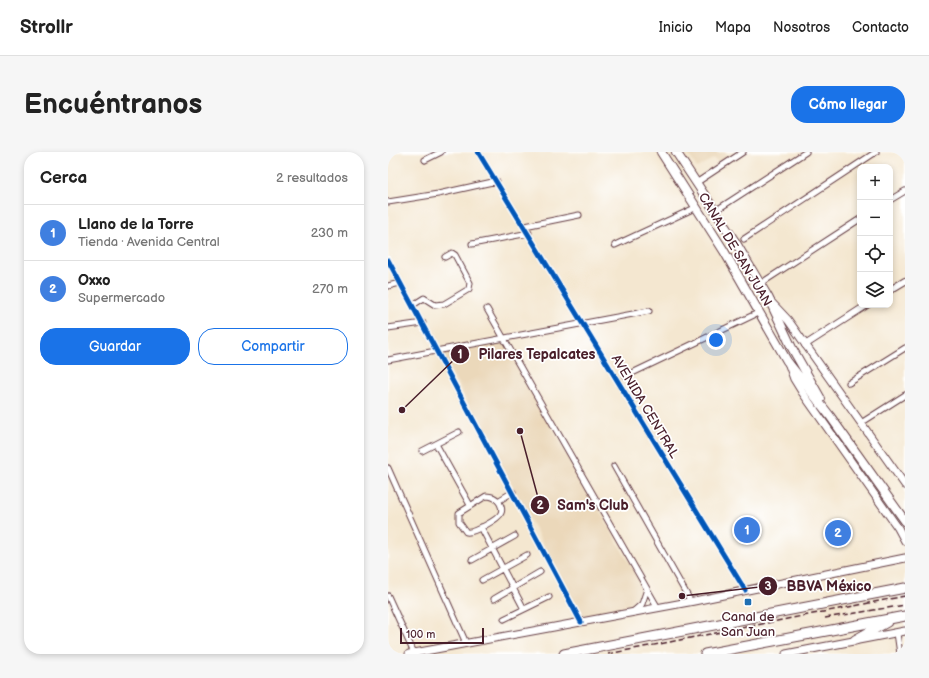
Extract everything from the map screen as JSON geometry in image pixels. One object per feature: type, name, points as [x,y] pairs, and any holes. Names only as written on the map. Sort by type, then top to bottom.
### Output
[{"type":"highway","points":[[564,654],[905,588]]},
{"type":"highway","points":[[705,654],[905,616]]},
{"type":"highway","points":[[855,640],[893,618]]},
{"type":"main road","name":"CANAL DE SAN JUAN","points":[[661,152],[697,207],[760,312],[802,392],[898,528],[905,541]]},
{"type":"main road","name":"CANAL DE SAN JUAN","points":[[676,152],[716,211],[768,297],[792,348],[830,416]]},
{"type":"main road","name":"CANAL DE SAN JUAN","points":[[768,297],[783,314],[905,485]]},
{"type":"main road","name":"CANAL DE SAN JUAN","points":[[787,361],[830,416],[905,521]]},
{"type":"main road","points":[[898,528],[905,532]]},
{"type":"main road","points":[[411,654],[634,611],[691,602],[904,558]]},
{"type":"main road","points":[[786,654],[815,652],[855,640],[905,631]]},
{"type":"street","points":[[425,160],[441,152]]},
{"type":"street","name":"AVENIDA CENTRAL","points":[[478,152],[525,226],[582,323],[745,590]]},
{"type":"street","points":[[696,183],[743,152]]},
{"type":"street","points":[[716,211],[806,152]]},
{"type":"street","points":[[744,239],[876,152]]},
{"type":"street","points":[[388,202],[438,194],[497,181]]},
{"type":"street","points":[[893,198],[905,191]]},
{"type":"street","points":[[615,246],[697,207]]},
{"type":"street","points":[[525,226],[579,215]]},
{"type":"street","points":[[760,284],[857,221]]},
{"type":"street","points":[[472,244],[529,233]]},
{"type":"street","points":[[413,305],[424,298],[435,305],[444,304],[468,291],[470,283],[455,255],[452,253],[445,256]]},
{"type":"street","points":[[388,260],[423,323],[581,622]]},
{"type":"street","points":[[893,288],[905,281]]},
{"type":"street","points":[[388,286],[400,283]]},
{"type":"street","points":[[805,345],[862,308]]},
{"type":"street","points":[[487,309],[505,338],[658,608]]},
{"type":"street","points":[[388,360],[648,311]]},
{"type":"street","points":[[626,376],[760,312]]},
{"type":"street","points":[[388,328],[423,323]]},
{"type":"street","points":[[848,383],[905,348]]},
{"type":"street","points":[[861,424],[905,395]]},
{"type":"street","points":[[422,451],[459,432]]},
{"type":"street","points":[[436,444],[470,505]]},
{"type":"street","points":[[614,466],[691,602]]},
{"type":"street","points":[[388,468],[466,643]]},
{"type":"street","points":[[498,501],[513,492]]},
{"type":"street","points":[[490,496],[498,501],[502,509],[501,514],[496,519],[469,533],[464,531],[458,517],[459,513],[470,505],[490,496]]},
{"type":"street","points":[[482,527],[502,569],[524,609]]},
{"type":"street","points":[[472,560],[515,536]]},
{"type":"street","points":[[482,580],[527,555]]},
{"type":"street","points":[[494,599],[540,572]]},
{"type":"street","points":[[634,611],[642,604],[647,589]]},
{"type":"street","points":[[388,596],[411,654]]},
{"type":"street","points":[[504,619],[549,597]]},
{"type":"street","points":[[897,633],[900,654]]},
{"type":"shaded area","points":[[687,152],[725,152],[729,158],[719,164],[714,158],[697,168]]},
{"type":"shaded area","points":[[504,342],[641,584],[643,591],[640,600],[633,606],[582,617],[441,353]]},
{"type":"railway","points":[[608,654],[905,596]]},
{"type":"railway","points":[[825,618],[905,605]]},
{"type":"cycle path","points":[[478,152],[745,590]]},
{"type":"cycle path","points":[[388,260],[581,622]]},
{"type":"place","name":"Pilares Tepalcates","points":[[402,410]]},
{"type":"place","name":"Sam's Club","points":[[520,431]]},
{"type":"place","name":"Llano de la Torre","points":[[747,530]]},
{"type":"place","name":"Oxxo","points":[[838,533]]},
{"type":"place","name":"BBVA México","points":[[682,596]]},
{"type":"place","name":"Canal de San Juan","points":[[748,602]]}]
